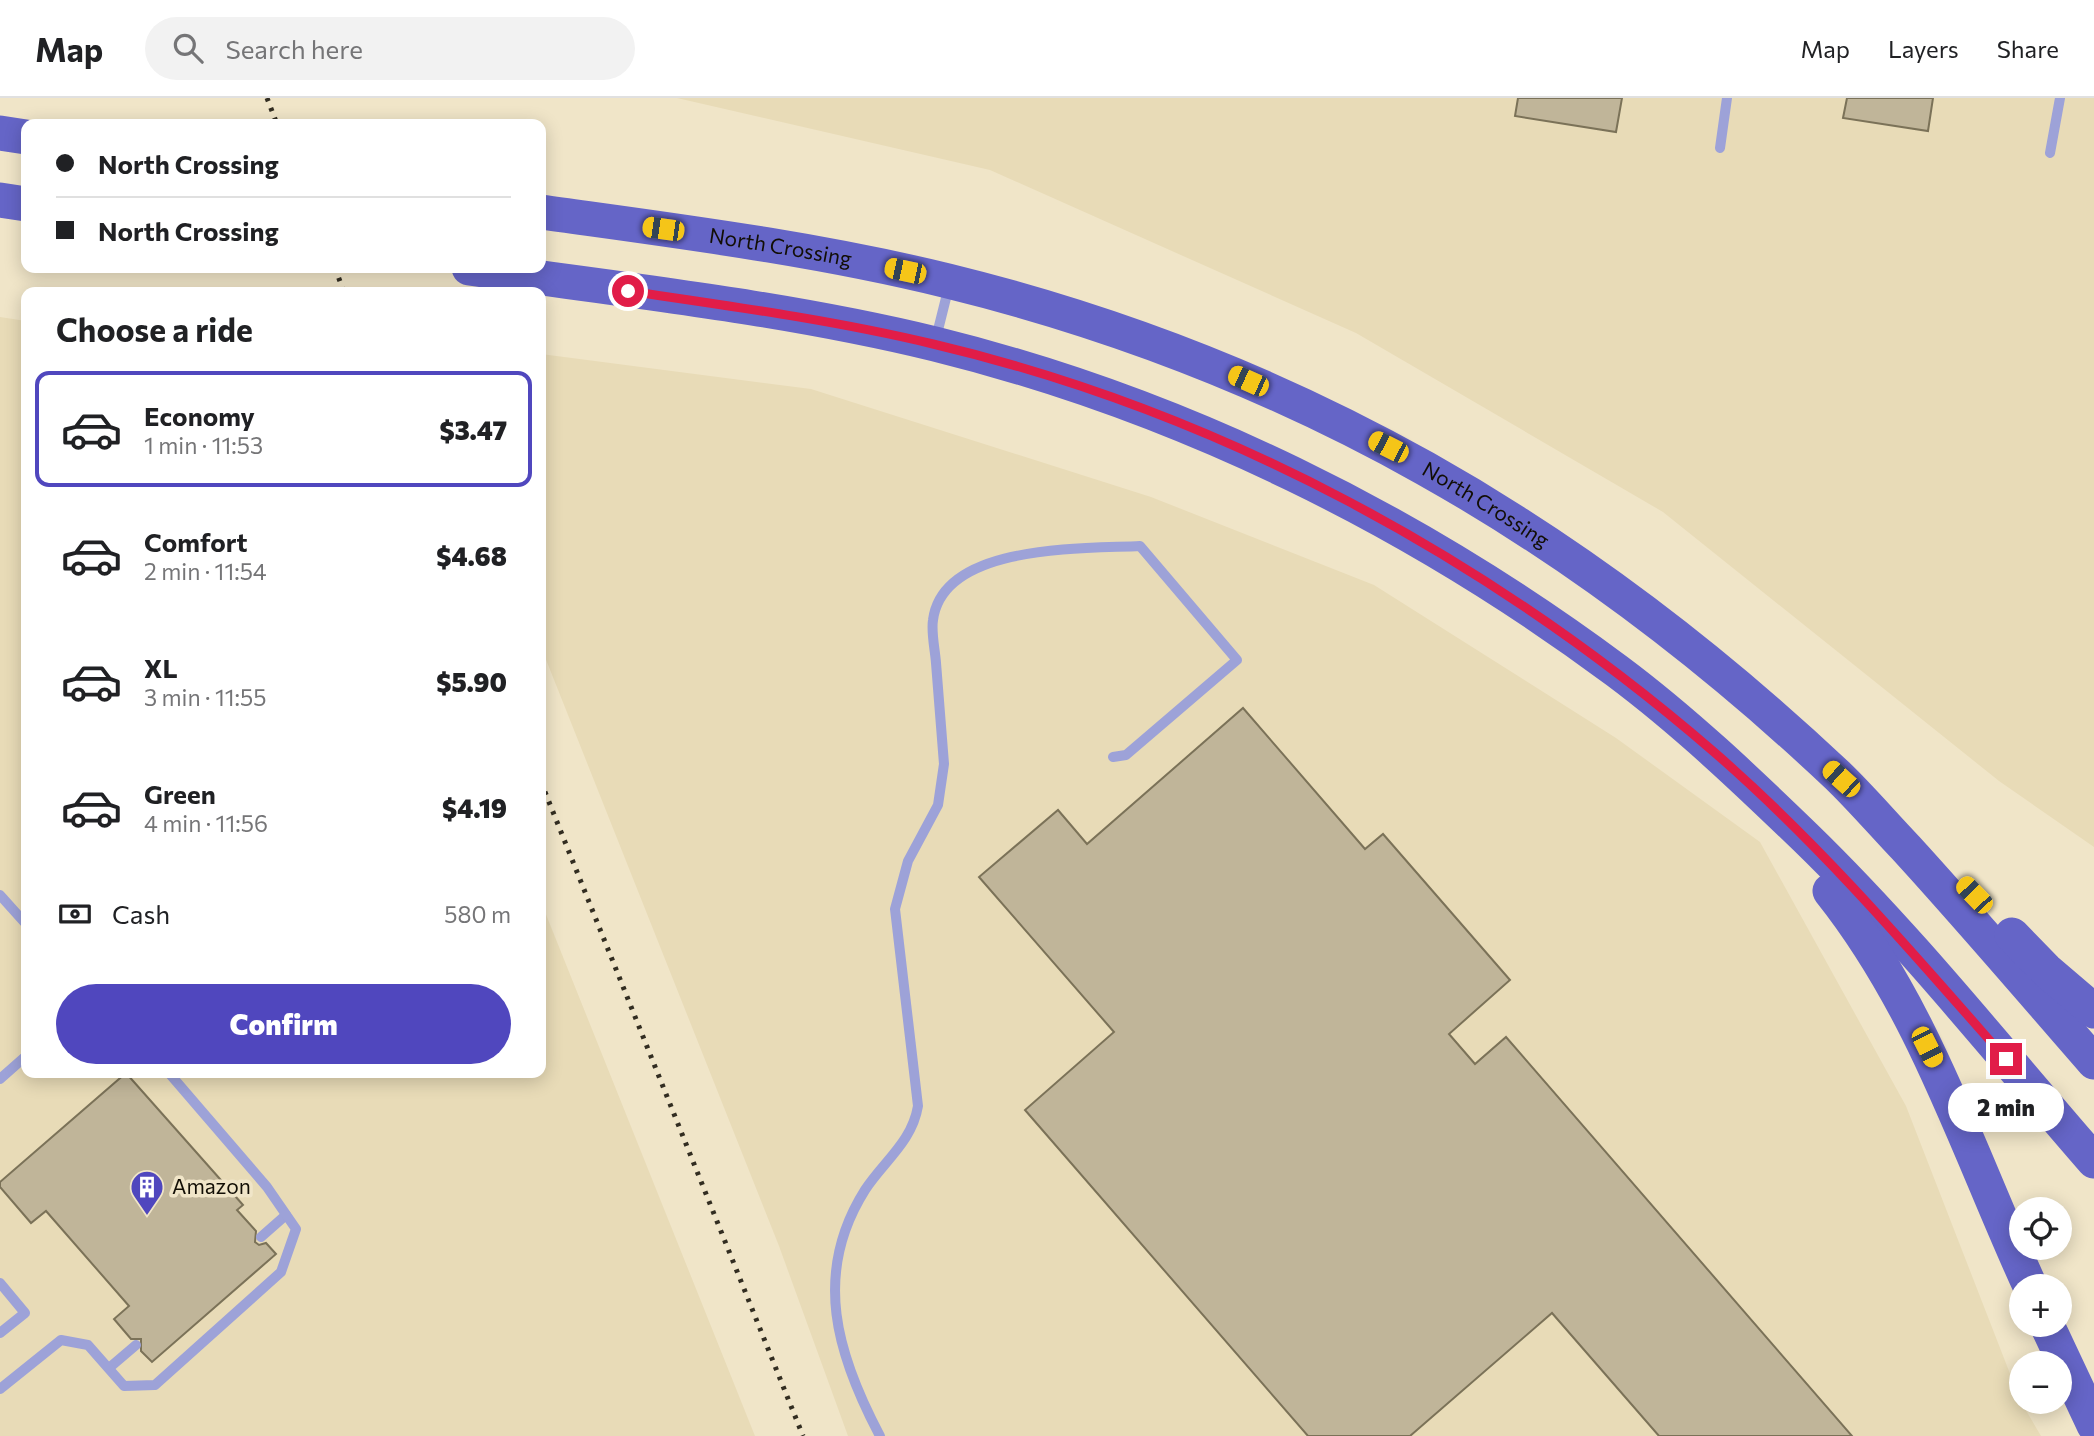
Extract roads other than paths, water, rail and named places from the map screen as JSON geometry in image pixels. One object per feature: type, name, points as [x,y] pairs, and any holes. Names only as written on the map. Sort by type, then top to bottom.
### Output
[{"type":"main road","points":[[0,133],[21,136]]},
{"type":"main road","points":[[0,200],[21,203]]},
{"type":"main road","name":"North Crossing","points":[[546,213],[839,256],[950,281],[1084,318],[1201,360],[1320,412],[1434,471],[1543,538],[1648,612],[1748,693],[1841,779],[1931,875],[2094,1062]]},
{"type":"main road","points":[[503,273],[805,318],[934,344],[1058,379],[1176,422],[1291,472],[1405,532],[1514,600],[1620,673],[1716,754],[1809,841],[1900,938],[2094,1161]]},
{"type":"main road","points":[[1716,754],[1752,806],[1807,863],[1847,913],[1896,986],[1937,1068],[2025,1274]]},
{"type":"main road","points":[[1841,779],[1904,821],[2046,970],[2094,1011]]},
{"type":"main road","points":[[2053,1337],[2094,1425]]},
{"type":"lane","points":[[1720,148],[1727,98]]},
{"type":"lane","points":[[2050,153],[2060,98]]},
{"type":"lane","points":[[934,344],[950,281]]},
{"type":"lane","points":[[880,1436],[859,1396],[844,1356],[835,1306],[834,1270],[844,1227],[866,1189],[915,1126],[918,1107],[895,909],[908,861],[938,805],[942,785],[944,764],[933,619],[945,593],[965,576],[994,560],[1024,552],[1140,547],[1237,660],[1126,755],[1113,757]]},
{"type":"lane","points":[[0,895],[21,918]]},
{"type":"lane","points":[[0,1079],[21,1060]]},
{"type":"lane","points":[[0,1389],[61,1340],[89,1345],[124,1386],[155,1385],[281,1272],[296,1229],[267,1187],[173,1078]]},
{"type":"lane","points":[[261,1237],[286,1215]]},
{"type":"lane","points":[[0,1283],[25,1313],[0,1333]]},
{"type":"lane","points":[[109,1368],[136,1345]]},
{"type":"railway","points":[[267,98],[275,119]]},
{"type":"railway","points":[[337,273],[342,287]]},
{"type":"railway","points":[[546,794],[803,1436]]},
{"type":"place","name":"Amazon","points":[[147,1217]]}]
